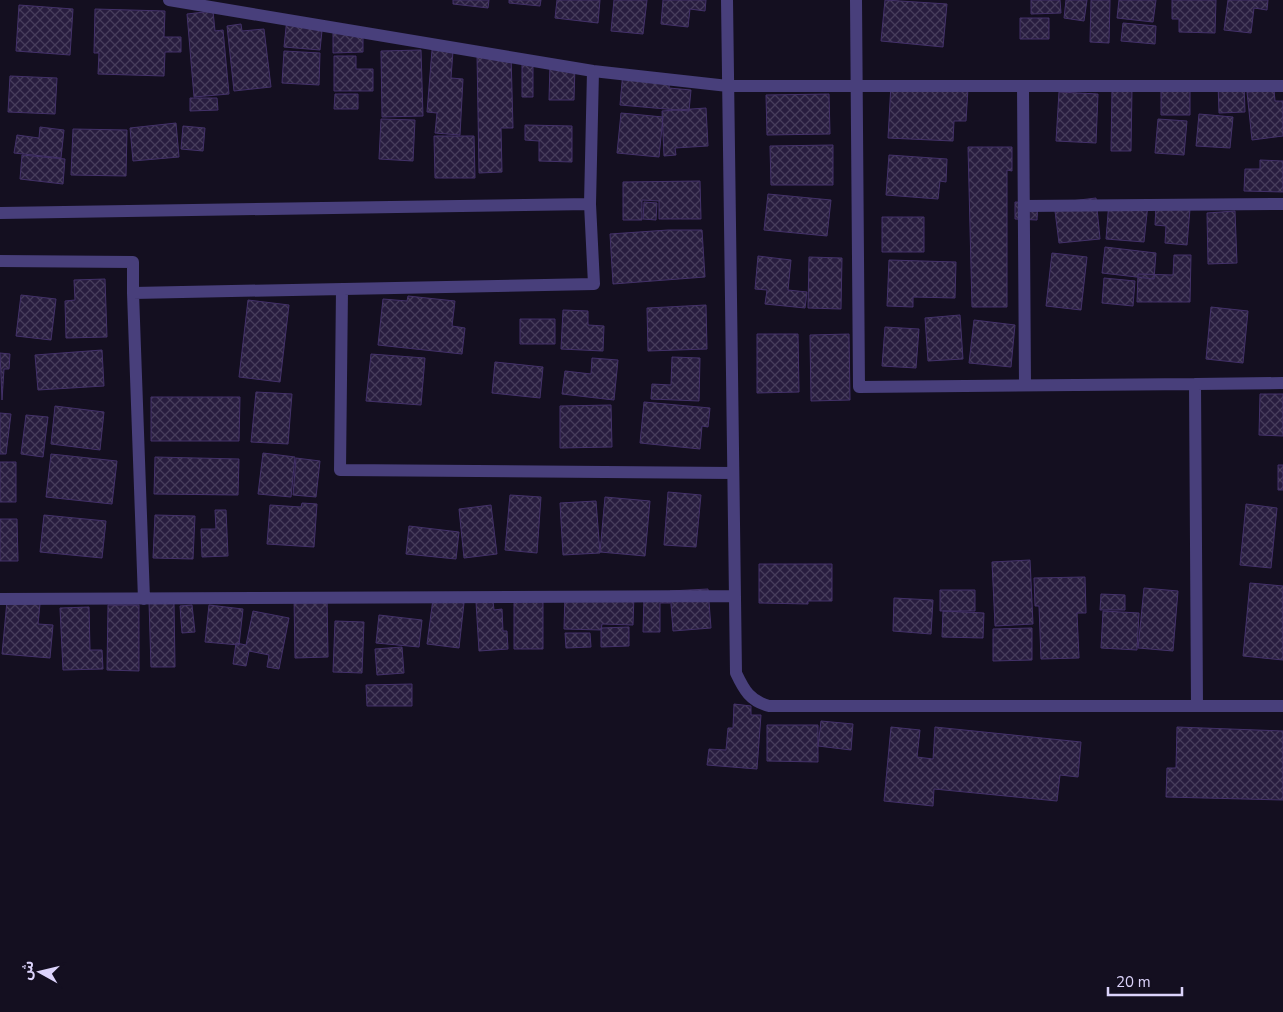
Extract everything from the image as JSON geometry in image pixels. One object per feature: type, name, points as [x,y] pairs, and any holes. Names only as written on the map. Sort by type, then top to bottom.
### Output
[{"type":"street","points":[[169,0],[594,71],[728,86],[1283,86]]},
{"type":"street","points":[[727,0],[736,673],[746,693],[756,703],[769,706],[1283,706]]},
{"type":"street","points":[[856,0],[859,387],[1283,383]]},
{"type":"street","points":[[133,293],[594,284],[590,204],[594,71]]},
{"type":"street","points":[[1023,86],[1025,386]]},
{"type":"street","points":[[0,213],[590,204]]},
{"type":"street","points":[[1024,206],[1283,204]]},
{"type":"street","points":[[0,261],[133,262],[144,598]]},
{"type":"street","points":[[342,289],[340,470],[733,473]]},
{"type":"street","points":[[1195,384],[1197,706]]},
{"type":"street","points":[[0,599],[735,596]]},
{"type":"building","points":[[453,0],[489,0],[488,8],[453,4]]},
{"type":"building","points":[[509,0],[541,0],[540,6],[509,3]]},
{"type":"building","points":[[557,0],[600,0],[598,23],[555,18]]},
{"type":"building","points":[[614,0],[647,0],[643,34],[611,31]]},
{"type":"building","points":[[663,0],[706,0],[705,11],[690,9],[688,27],[661,24]]},
{"type":"building","points":[[885,0],[947,4],[943,47],[881,41]]},
{"type":"building","points":[[1031,0],[1060,0],[1061,13],[1031,14]]},
{"type":"building","points":[[1066,0],[1087,0],[1084,21],[1064,18]]},
{"type":"building","points":[[1091,0],[1110,0],[1109,43],[1090,42]]},
{"type":"building","points":[[1119,0],[1156,0],[1153,22],[1117,18]]},
{"type":"building","points":[[1172,0],[1216,0],[1215,33],[1179,32],[1179,19],[1172,19]]},
{"type":"building","points":[[1228,0],[1268,0],[1267,10],[1254,8],[1251,33],[1224,30]]},
{"type":"building","points":[[19,5],[73,9],[70,55],[16,51]]},
{"type":"building","points":[[95,9],[165,11],[164,37],[181,37],[181,52],[165,52],[164,76],[98,74],[99,53],[94,53]]},
{"type":"building","points":[[213,11],[215,31],[223,30],[229,94],[194,97],[187,14]]},
{"type":"building","points":[[287,18],[323,21],[320,50],[284,47]]},
{"type":"building","points":[[1020,18],[1049,18],[1049,39],[1020,39]]},
{"type":"building","points":[[1123,23],[1156,26],[1155,44],[1121,41]]},
{"type":"building","points":[[241,24],[242,31],[264,29],[271,87],[234,91],[227,26]]},
{"type":"building","points":[[333,32],[363,32],[363,52],[333,53]]},
{"type":"building","points":[[421,50],[423,116],[382,117],[381,51]]},
{"type":"building","points":[[432,50],[453,51],[451,78],[463,79],[460,135],[435,133],[437,113],[427,112]]},
{"type":"building","points":[[284,51],[320,53],[319,85],[282,83]]},
{"type":"building","points":[[477,54],[511,54],[513,128],[501,128],[502,172],[479,173]]},
{"type":"building","points":[[334,56],[356,56],[356,69],[373,69],[373,91],[334,91]]},
{"type":"building","points":[[522,63],[533,64],[533,97],[522,97]]},
{"type":"building","points":[[550,64],[575,65],[574,100],[549,100]]},
{"type":"building","points":[[623,71],[670,75],[669,88],[691,90],[689,111],[620,105]]},
{"type":"building","points":[[10,76],[57,78],[55,114],[8,112]]},
{"type":"building","points":[[1244,82],[1245,112],[1219,113],[1218,83]]},
{"type":"building","points":[[891,84],[968,88],[966,121],[954,121],[953,141],[888,138]]},
{"type":"building","points":[[1161,84],[1190,84],[1190,115],[1161,115]]},
{"type":"building","points":[[1112,89],[1132,89],[1131,151],[1111,151]]},
{"type":"building","points":[[1274,90],[1275,101],[1283,101],[1283,136],[1252,140],[1247,92]]},
{"type":"building","points":[[1059,92],[1098,94],[1096,143],[1056,141]]},
{"type":"building","points":[[335,94],[358,94],[358,109],[334,109]]},
{"type":"building","points":[[829,94],[830,134],[767,135],[766,95]]},
{"type":"building","points":[[190,98],[217,98],[218,110],[190,111]]},
{"type":"building","points":[[706,108],[708,146],[675,148],[676,155],[664,156],[662,111]]},
{"type":"building","points":[[621,113],[663,117],[659,157],[617,153]]},
{"type":"building","points":[[1199,114],[1233,117],[1230,148],[1196,146]]},
{"type":"building","points":[[381,119],[415,120],[413,161],[379,159]]},
{"type":"building","points":[[1158,119],[1187,121],[1184,155],[1155,153]]},
{"type":"building","points":[[176,123],[179,157],[133,161],[130,128]]},
{"type":"building","points":[[525,125],[572,126],[572,162],[539,161],[539,141],[525,140]]},
{"type":"building","points":[[183,126],[205,128],[203,151],[181,149]]},
{"type":"building","points":[[40,127],[64,130],[61,158],[14,153],[17,135],[39,138]]},
{"type":"building","points":[[73,129],[127,130],[126,176],[71,175]]},
{"type":"building","points":[[434,136],[474,136],[475,178],[435,178]]},
{"type":"building","points":[[833,145],[833,185],[771,185],[770,146]]},
{"type":"building","points":[[968,147],[1012,147],[1012,171],[1007,170],[1007,307],[972,307]]},
{"type":"building","points":[[22,155],[65,159],[63,184],[20,179]]},
{"type":"building","points":[[889,155],[947,159],[946,182],[940,181],[938,199],[886,195]]},
{"type":"building","points":[[1260,160],[1283,161],[1283,192],[1244,191],[1245,169],[1260,169]]},
{"type":"building","points":[[700,181],[701,219],[659,219],[659,201],[642,200],[642,220],[623,220],[623,182]]},
{"type":"building","points":[[768,194],[831,200],[827,236],[764,230]]},
{"type":"building","points":[[1096,198],[1100,239],[1059,243],[1054,203]]},
{"type":"building","points":[[1109,201],[1148,204],[1144,242],[1106,239]]},
{"type":"building","points":[[644,202],[657,203],[656,220],[643,219]]},
{"type":"building","points":[[1015,202],[1038,203],[1037,220],[1015,219]]},
{"type":"building","points":[[1156,206],[1190,209],[1187,245],[1165,243],[1166,226],[1155,225]]},
{"type":"building","points":[[1235,211],[1237,263],[1208,264],[1207,213]]},
{"type":"building","points":[[882,217],[924,217],[924,252],[882,252]]},
{"type":"building","points":[[702,230],[705,277],[613,284],[610,234]]},
{"type":"building","points":[[1105,247],[1156,253],[1154,279],[1102,273]]},
{"type":"building","points":[[1052,253],[1087,257],[1081,310],[1046,306]]},
{"type":"building","points":[[1174,255],[1191,255],[1190,302],[1137,302],[1138,274],[1173,275]]},
{"type":"building","points":[[758,256],[791,260],[788,290],[807,292],[805,308],[765,304],[767,290],[755,289]]},
{"type":"building","points":[[809,257],[842,258],[841,309],[808,308]]},
{"type":"building","points":[[889,260],[956,262],[955,298],[913,297],[913,307],[887,306]]},
{"type":"building","points":[[1104,278],[1135,281],[1133,306],[1102,303]]},
{"type":"building","points":[[105,279],[107,337],[66,338],[65,301],[75,300],[74,280]]},
{"type":"building","points":[[21,295],[56,299],[51,340],[16,336]]},
{"type":"building","points":[[408,296],[455,301],[452,326],[465,328],[462,354],[378,345],[383,299],[407,301]]},
{"type":"building","points":[[248,300],[289,305],[280,382],[239,377]]},
{"type":"building","points":[[706,305],[707,349],[648,351],[647,308]]},
{"type":"building","points":[[1211,307],[1248,311],[1243,363],[1206,359]]},
{"type":"building","points":[[563,310],[588,311],[588,325],[604,326],[603,351],[561,349]]},
{"type":"building","points":[[960,315],[963,359],[928,361],[925,318]]},
{"type":"building","points":[[520,319],[555,319],[555,344],[520,344]]},
{"type":"building","points":[[974,320],[1015,325],[1011,367],[969,363]]},
{"type":"building","points":[[885,327],[919,329],[916,368],[882,366]]},
{"type":"building","points":[[757,334],[798,334],[799,392],[757,393]]},
{"type":"building","points":[[849,334],[850,400],[811,401],[810,335]]},
{"type":"building","points":[[102,350],[104,386],[38,390],[35,355]]},
{"type":"building","points":[[0,353],[10,354],[9,369],[4,369],[2,400]]},
{"type":"building","points":[[371,354],[425,358],[421,405],[366,401]]},
{"type":"building","points":[[672,357],[700,358],[699,401],[651,399],[652,384],[671,385]]},
{"type":"building","points":[[592,358],[618,360],[614,400],[562,394],[565,371],[591,374]]},
{"type":"building","points":[[495,362],[543,367],[540,398],[492,393]]},
{"type":"building","points":[[256,392],[292,394],[288,444],[251,442]]},
{"type":"building","points":[[1260,394],[1283,394],[1283,436],[1259,435]]},
{"type":"building","points":[[151,397],[240,397],[239,441],[151,441]]},
{"type":"building","points":[[644,402],[710,408],[708,427],[702,426],[700,449],[640,443]]},
{"type":"building","points":[[611,405],[612,447],[560,448],[560,406]]},
{"type":"building","points":[[55,406],[104,412],[100,450],[51,444]]},
{"type":"building","points":[[0,413],[11,414],[6,454],[0,454]]},
{"type":"building","points":[[26,415],[48,417],[43,457],[21,454]]},
{"type":"building","points":[[263,453],[295,457],[291,497],[258,494]]},
{"type":"building","points":[[51,454],[117,461],[112,504],[46,497]]},
{"type":"building","points":[[155,457],[239,459],[238,495],[154,494]]},
{"type":"building","points":[[296,458],[320,461],[316,497],[293,495]]},
{"type":"building","points":[[0,462],[16,462],[16,502],[0,502]]},
{"type":"building","points":[[1278,465],[1283,465],[1283,490],[1278,490]]},
{"type":"building","points":[[668,492],[701,495],[696,547],[664,545]]},
{"type":"building","points":[[510,495],[541,497],[537,553],[505,550]]},
{"type":"building","points":[[605,497],[650,501],[645,556],[600,552]]},
{"type":"building","points":[[596,501],[600,553],[563,555],[560,503]]},
{"type":"building","points":[[302,503],[317,504],[314,547],[267,544],[270,505],[301,507]]},
{"type":"building","points":[[1246,504],[1277,508],[1271,568],[1240,565]]},
{"type":"building","points":[[491,505],[497,554],[464,558],[459,509]]},
{"type":"building","points":[[215,510],[226,510],[228,556],[202,557],[201,529],[216,529]]},
{"type":"building","points":[[44,515],[106,521],[102,558],[40,552]]},
{"type":"building","points":[[155,515],[195,516],[193,559],[153,558]]},
{"type":"building","points":[[0,519],[17,519],[18,561],[0,561]]},
{"type":"building","points":[[409,526],[459,532],[456,559],[406,554]]},
{"type":"building","points":[[1030,560],[1033,624],[995,626],[992,562]]},
{"type":"building","points":[[759,564],[832,564],[832,601],[808,601],[808,604],[759,603]]},
{"type":"building","points":[[1085,577],[1086,613],[1077,613],[1079,658],[1041,659],[1039,606],[1035,606],[1034,578]]},
{"type":"building","points":[[1250,583],[1283,586],[1283,660],[1243,656]]},
{"type":"building","points":[[1144,588],[1178,591],[1173,651],[1138,648]]},
{"type":"building","points":[[708,589],[711,628],[673,631],[670,591]]},
{"type":"building","points":[[940,590],[975,590],[975,611],[940,611]]},
{"type":"building","points":[[565,593],[634,594],[633,625],[602,624],[601,630],[564,629]]},
{"type":"building","points":[[1101,594],[1125,595],[1125,610],[1100,610]]},
{"type":"building","points":[[327,596],[328,657],[295,658],[294,597]]},
{"type":"building","points":[[644,596],[670,596],[670,603],[660,603],[660,632],[643,632]]},
{"type":"building","points":[[514,598],[543,598],[543,649],[514,649]]},
{"type":"building","points":[[894,598],[933,600],[931,634],[893,631]]},
{"type":"building","points":[[433,599],[464,603],[459,648],[427,644]]},
{"type":"building","points":[[7,601],[40,604],[38,624],[53,625],[50,658],[2,654]]},
{"type":"building","points":[[493,601],[494,610],[502,609],[503,631],[507,631],[508,649],[479,651],[476,602]]},
{"type":"building","points":[[149,602],[174,602],[175,667],[151,667]]},
{"type":"building","points":[[108,605],[139,605],[139,671],[107,670]]},
{"type":"building","points":[[192,605],[195,632],[182,633],[180,606]]},
{"type":"building","points":[[209,605],[243,609],[239,645],[205,642]]},
{"type":"building","points":[[89,607],[90,650],[102,650],[103,669],[63,670],[60,608]]},
{"type":"building","points":[[253,611],[289,618],[279,669],[267,667],[269,655],[249,651],[246,666],[233,664],[236,643],[246,645]]},
{"type":"building","points":[[943,611],[984,613],[983,638],[942,637]]},
{"type":"building","points":[[1103,611],[1139,613],[1137,650],[1101,648]]},
{"type":"building","points":[[379,615],[422,620],[419,647],[376,643]]},
{"type":"building","points":[[335,621],[364,622],[362,673],[333,672]]},
{"type":"building","points":[[629,627],[629,646],[601,647],[601,628]]},
{"type":"building","points":[[1032,628],[1032,660],[993,661],[993,629]]},
{"type":"building","points":[[565,633],[590,633],[591,647],[566,648]]},
{"type":"building","points":[[402,647],[404,673],[377,675],[375,649]]},
{"type":"building","points":[[412,684],[412,706],[367,706],[366,685]]},
{"type":"building","points":[[734,704],[751,706],[751,715],[761,715],[757,769],[707,765],[709,749],[726,750],[728,728],[733,728]]},
{"type":"building","points":[[821,721],[853,724],[851,750],[818,746]]},
{"type":"building","points":[[767,725],[818,725],[818,762],[767,761]]},
{"type":"building","points":[[891,727],[920,730],[917,757],[933,759],[935,727],[1081,742],[1078,777],[1060,775],[1057,801],[934,789],[933,806],[884,801]]},
{"type":"building","points":[[1177,727],[1283,731],[1283,800],[1166,797],[1167,768],[1176,768]]}]
